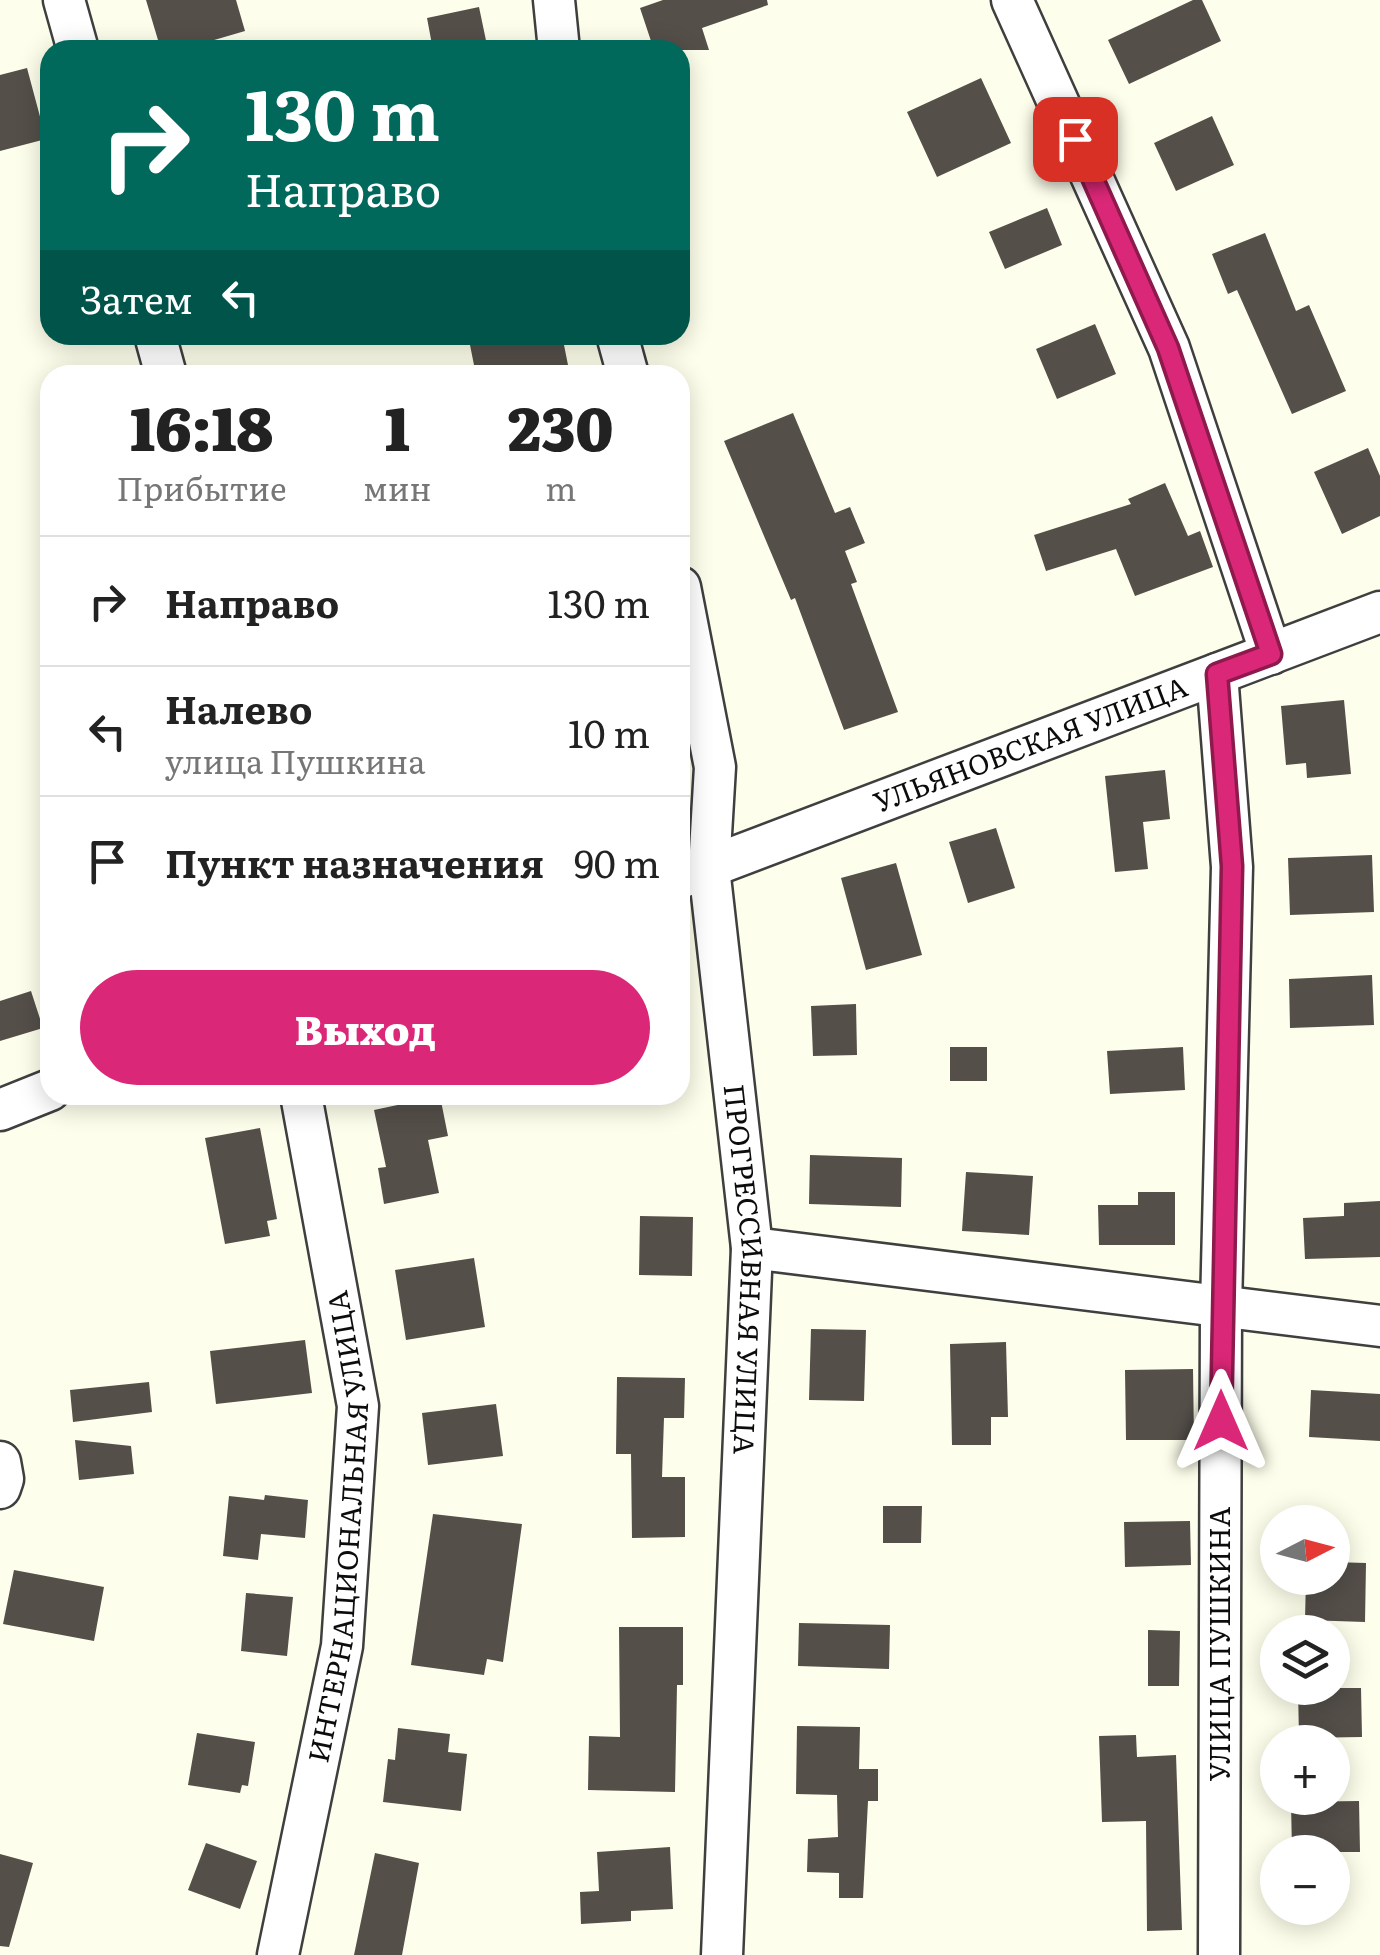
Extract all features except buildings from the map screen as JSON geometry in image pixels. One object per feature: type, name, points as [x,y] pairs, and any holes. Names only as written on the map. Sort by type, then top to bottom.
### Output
[{"type":"street","points":[[64,0],[75,40]]},
{"type":"street","points":[[554,0],[557,40]]},
{"type":"street","points":[[1012,0],[1168,348],[1271,654]]},
{"type":"street","name":"УЛЬЯНОВСКАЯ УЛИЦА","points":[[694,873],[1380,612]]},
{"type":"street","name":"ПРОГРЕССИВНАЯ УЛИЦА","points":[[690,637],[716,767],[694,873],[752,1248],[722,1955]]},
{"type":"street","name":"УЛИЦА ПУШКИНА","points":[[1217,674],[1232,866],[1221,1307],[1219,1955]]},
{"type":"street","points":[[0,1110],[40,1094]]},
{"type":"street","name":"ИНТЕРНАЦИОНАЛЬНАЯ УЛИЦА","points":[[278,1955],[342,1646],[358,1406],[303,1105]]},
{"type":"street","points":[[752,1248],[1380,1326]]},
{"type":"street","points":[[0,1462],[0,1488]]},
{"type":"route","points":[[1075,139],[1168,348],[1271,654],[1217,674],[1232,866],[1221,1421]]}]
